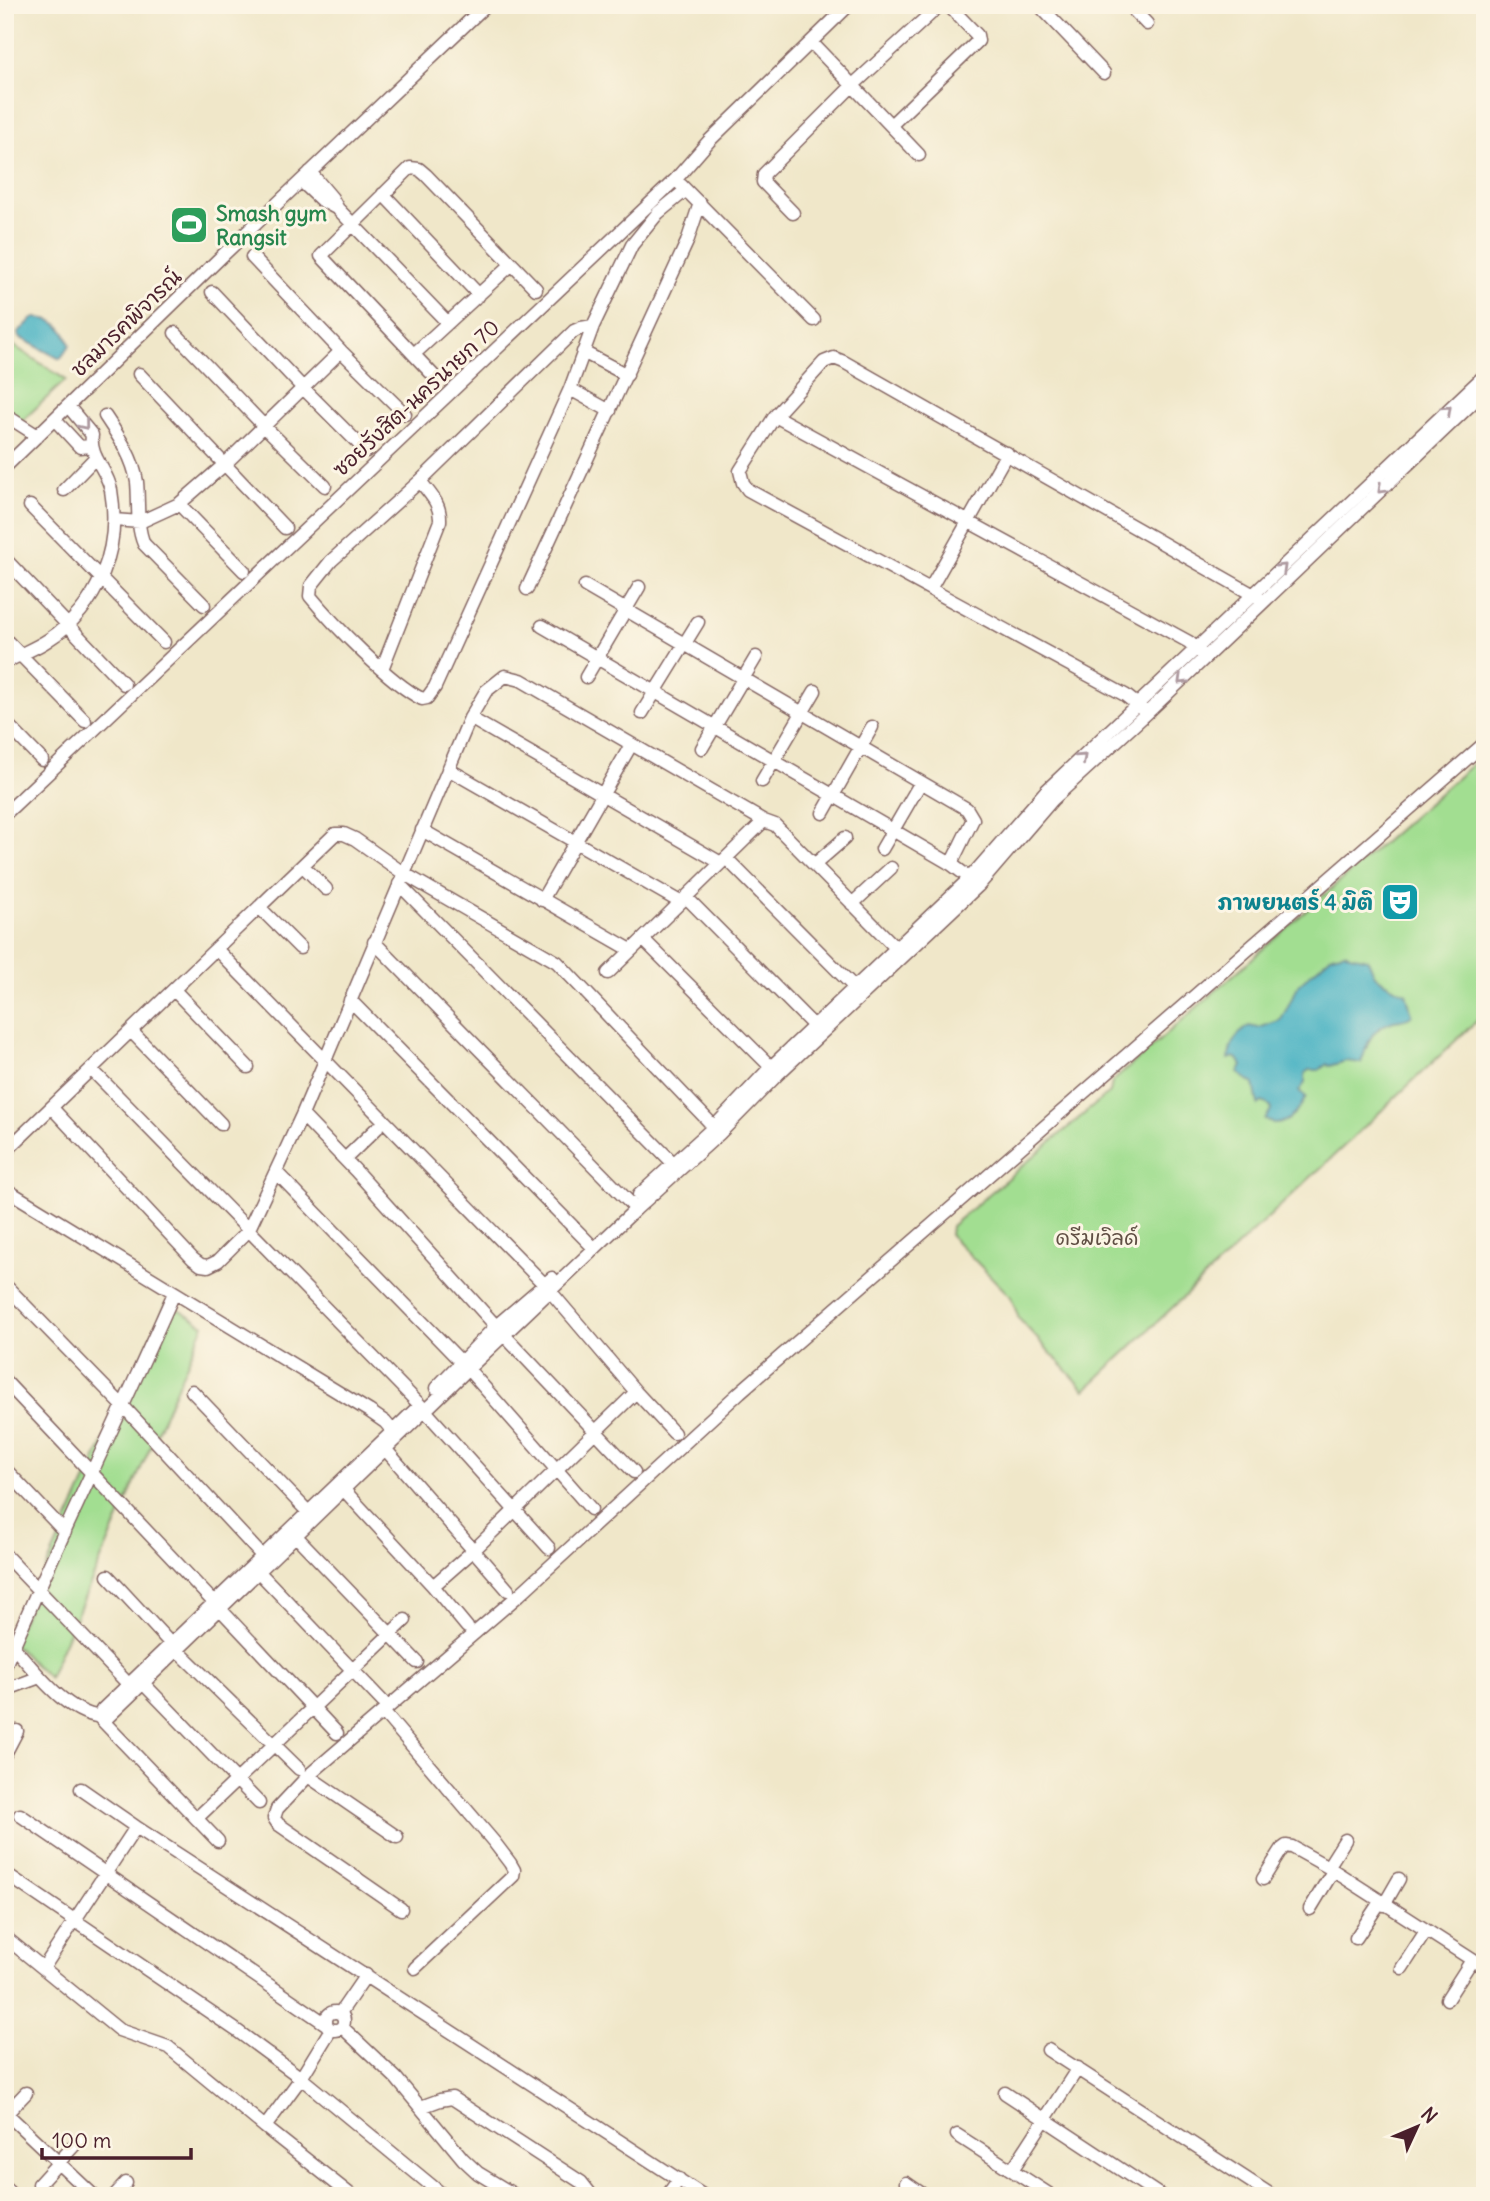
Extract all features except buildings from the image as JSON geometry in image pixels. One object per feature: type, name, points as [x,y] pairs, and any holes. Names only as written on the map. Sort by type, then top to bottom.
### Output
[{"type":"street","name":"ชลมารคพิจารณ์","points":[[5,467],[486,5]]},
{"type":"street","name":"ซอยรังสิต-นครนายก 70","points":[[5,814],[677,179],[709,141],[849,5]]},
{"type":"street","points":[[793,213],[763,182],[764,174],[852,86],[940,5]]},
{"type":"street","points":[[891,125],[978,41],[977,35],[948,5]]},
{"type":"street","points":[[1039,5],[1104,73]]},
{"type":"street","points":[[1129,5],[1147,24]]},
{"type":"street","points":[[811,42],[919,155]]},
{"type":"street","points":[[434,376],[321,256],[410,168],[419,169],[536,289]]},
{"type":"street","points":[[306,176],[332,198],[338,209],[448,323]]},
{"type":"street","points":[[677,179],[814,320]]},
{"type":"street","points":[[593,326],[574,331],[420,481],[331,561],[311,586],[310,596],[320,608],[412,695],[422,699],[432,692],[569,389],[593,326],[632,245],[658,213],[686,190]]},
{"type":"street","points":[[383,194],[479,295]]},
{"type":"street","points":[[527,589],[687,242],[700,203]]},
{"type":"street","points":[[251,257],[405,414]]},
{"type":"street","points":[[414,354],[512,264]]},
{"type":"street","points":[[212,292],[366,451]]},
{"type":"street","points":[[175,333],[325,486]]},
{"type":"street","points":[[114,520],[140,522],[179,504],[224,465],[341,351]]},
{"type":"street","points":[[583,352],[627,374]]},
{"type":"street","points":[[1143,709],[930,589],[748,491],[740,471],[775,416],[824,362],[834,358],[1007,453],[1259,598]]},
{"type":"street","points":[[139,374],[285,527]]},
{"type":"street","points":[[99,1717],[102,1710],[136,1684],[500,1331],[633,1206],[720,1134],[775,1071],[974,882],[1046,791],[1143,709],[1484,377]]},
{"type":"street","points":[[569,389],[610,411]]},
{"type":"street","points":[[1310,549],[1485,391]]},
{"type":"street","points":[[5,663],[48,640],[67,625],[94,593],[102,579],[112,543],[114,520],[110,481],[93,452],[92,435],[68,406]]},
{"type":"street","points":[[5,415],[38,436]]},
{"type":"street","points":[[105,416],[126,449],[136,479],[140,533],[145,544],[204,605]]},
{"type":"street","points":[[775,416],[1177,635],[1201,653]]},
{"type":"street","points":[[55,420],[80,447],[93,452]]},
{"type":"street","points":[[64,490],[93,452]]},
{"type":"street","points":[[930,589],[1007,453]]},
{"type":"street","points":[[382,669],[440,521],[436,502],[420,481]]},
{"type":"street","points":[[179,504],[244,571]]},
{"type":"street","points":[[30,506],[164,642]]},
{"type":"street","points":[[5,559],[124,684]]},
{"type":"street","points":[[585,586],[972,814],[974,819],[950,864]]},
{"type":"street","points":[[586,677],[639,587]]},
{"type":"street","points":[[642,713],[698,622]]},
{"type":"street","points":[[542,626],[893,830],[950,864],[974,882]]},
{"type":"street","points":[[5,639],[85,720]]},
{"type":"street","points":[[702,748],[755,657]]},
{"type":"street","points":[[52,1108],[183,1249],[201,1265],[208,1266],[218,1261],[248,1231],[302,1115],[470,718],[486,691],[505,676],[513,677],[775,825],[900,952]]},
{"type":"street","points":[[762,781],[815,691]]},
{"type":"street","points":[[470,718],[723,861],[858,991]]},
{"type":"street","points":[[5,722],[42,760]]},
{"type":"street","points":[[823,813],[872,727]]},
{"type":"street","points":[[401,1909],[278,1824],[274,1818],[277,1809],[304,1772],[519,1595],[750,1383],[1485,743]]},
{"type":"street","points":[[542,900],[631,745]]},
{"type":"street","points":[[448,769],[683,900],[818,1030]]},
{"type":"street","points":[[882,849],[920,782]]},
{"type":"street","points":[[608,974],[764,821]]},
{"type":"street","points":[[422,830],[631,950]]},
{"type":"street","points":[[5,1152],[326,841],[335,834],[344,834],[355,839],[401,878],[677,1167]]},
{"type":"street","points":[[814,865],[845,838]]},
{"type":"street","points":[[303,866],[326,889]]},
{"type":"street","points":[[852,904],[891,868]]},
{"type":"street","points":[[401,878],[557,962],[720,1134]]},
{"type":"street","points":[[259,908],[300,948]]},
{"type":"street","points":[[643,939],[775,1071]]},
{"type":"street","points":[[374,942],[633,1206]]},
{"type":"street","points":[[216,949],[547,1288],[674,1433]]},
{"type":"street","points":[[174,990],[248,1067]]},
{"type":"street","points":[[350,1000],[592,1246]]},
{"type":"street","points":[[131,1031],[221,1124]]},
{"type":"street","points":[[92,1070],[423,1408],[549,1548]]},
{"type":"street","points":[[302,1115],[500,1331],[634,1472]]},
{"type":"street","points":[[345,1159],[377,1128]]},
{"type":"street","points":[[276,1173],[465,1366],[592,1509]]},
{"type":"street","points":[[5,1189],[369,1411],[385,1422],[395,1434]]},
{"type":"street","points":[[5,1285],[124,1407],[353,1670],[495,1842],[514,1870],[513,1876],[415,1968]]},
{"type":"street","points":[[5,1666],[9,1642],[39,1591],[174,1293]]},
{"type":"street","points":[[5,1381],[337,1733]]},
{"type":"street","points":[[192,1391],[311,1515]]},
{"type":"street","points":[[433,1586],[474,1550],[636,1392]]},
{"type":"street","points":[[311,1515],[344,1490],[386,1450],[395,1434]]},
{"type":"street","points":[[386,1450],[508,1590]]},
{"type":"street","points":[[5,1469],[65,1532]]},
{"type":"street","points":[[344,1490],[467,1626]]},
{"type":"street","points":[[293,1533],[417,1662]]},
{"type":"street","points":[[5,1555],[39,1591],[260,1803]]},
{"type":"street","points":[[108,1576],[174,1646],[304,1772],[397,1837]]},
{"type":"street","points":[[197,1818],[405,1620]]},
{"type":"street","points":[[9,1642],[40,1677],[77,1710],[99,1717],[218,1841]]},
{"type":"street","points":[[5,1690],[40,1677]]},
{"type":"street","points":[[7,1748],[17,1731]]},
{"type":"street","points":[[81,1789],[704,2196]]},
{"type":"street","points":[[20,1815],[333,2027],[396,2078],[463,2159],[478,2173],[516,2196]]},
{"type":"street","points":[[44,1968],[136,1827]]},
{"type":"street","points":[[1310,1909],[1345,1840]]},
{"type":"street","points":[[1263,1879],[1286,1846],[1301,1851],[1485,1969]]},
{"type":"street","points":[[5,1873],[196,2001],[301,2078],[443,2196]]},
{"type":"street","points":[[1356,1938],[1399,1879]]},
{"type":"street","points":[[1402,1968],[1426,1931]]},
{"type":"street","points":[[5,1937],[124,2033],[168,2047],[352,2196]]},
{"type":"street","points":[[1447,1999],[1472,1960]]},
{"type":"street","points":[[265,2127],[301,2078],[333,2027],[344,2017],[340,2013],[366,1975]]},
{"type":"street","points":[[1048,2050],[1272,2195]]},
{"type":"street","points":[[1012,2170],[1078,2068]]},
{"type":"street","points":[[26,2093],[6,2113],[94,2196]]},
{"type":"street","points":[[1005,2093],[1161,2196]]},
{"type":"street","points":[[421,2107],[452,2098],[581,2182],[592,2196]]},
{"type":"street","points":[[957,2135],[1052,2196]]},
{"type":"street","points":[[39,2184],[79,2140]]},
{"type":"street","points":[[667,2196],[679,2179]]},
{"type":"street","points":[[114,2196],[126,2183]]},
{"type":"street","points":[[906,2183],[925,2196]]},
{"type":"street","points":[[5,2188],[13,2196]]},
{"type":"green space","points":[[5,340],[66,380],[21,422],[5,412]]},
{"type":"green space","name":"ดรีมเวิลด์","points":[[1485,753],[1485,1013],[1085,1390],[1019,1319],[1011,1297],[950,1235],[951,1226],[1110,1092],[1112,1082]]},
{"type":"green space","points":[[167,1302],[204,1325],[49,1678],[12,1643]]},
{"type":"water","points":[[33,318],[52,321],[61,328],[70,345],[60,359],[19,337],[18,333]]},
{"type":"water","points":[[1345,952],[1367,959],[1378,978],[1406,993],[1412,1014],[1406,1019],[1386,1024],[1375,1032],[1361,1063],[1346,1061],[1329,1066],[1327,1064],[1319,1070],[1305,1073],[1305,1083],[1299,1091],[1306,1097],[1290,1118],[1275,1124],[1265,1119],[1271,1110],[1269,1105],[1262,1102],[1258,1105],[1254,1084],[1238,1073],[1242,1066],[1239,1060],[1234,1057],[1229,1059],[1232,1044],[1249,1026],[1259,1028],[1281,1020],[1299,984],[1332,955]]},
{"type":"place","name":"Smash gym Rangsit","points":[[189,225]]},
{"type":"place","name":"ภาพยนตร์ 4 มิติ","points":[[1400,902]]}]
